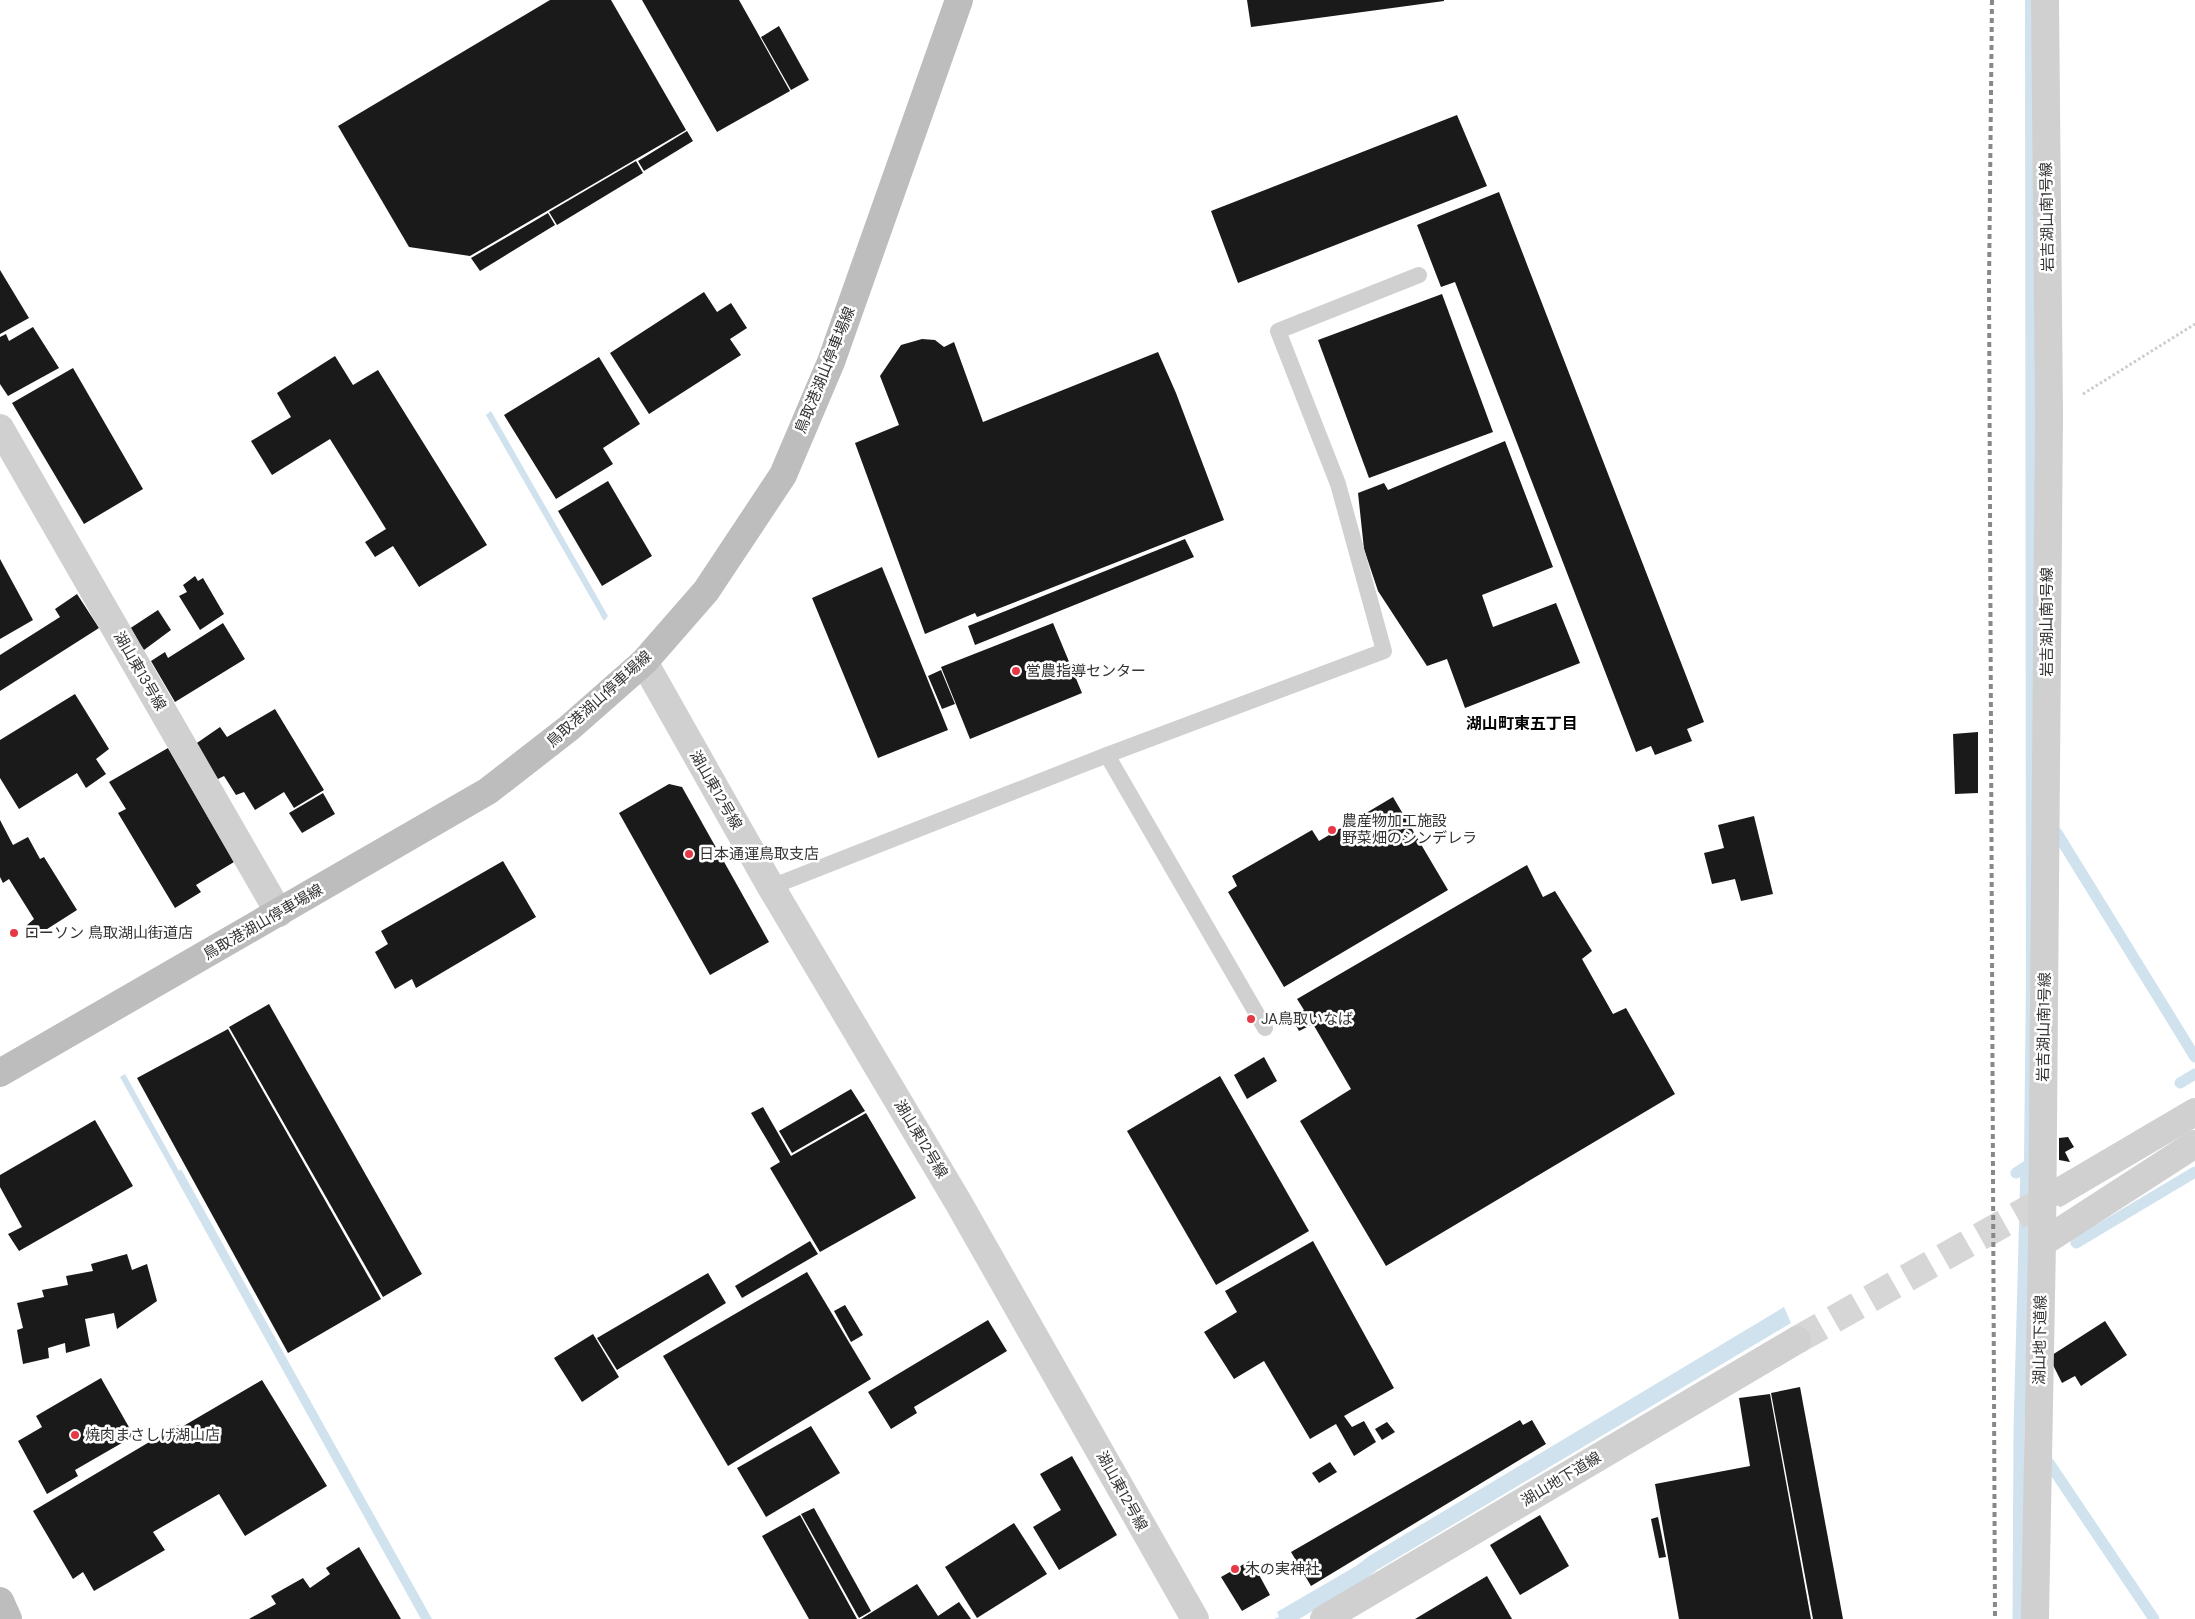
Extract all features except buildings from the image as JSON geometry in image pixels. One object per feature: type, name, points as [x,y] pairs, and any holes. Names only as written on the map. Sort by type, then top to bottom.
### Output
[{"type":"main road","name":"鳥取港湖山停車場線","points":[[0,1073],[488,791],[569,728],[644,662],[706,591],[782,475],[831,362],[959,0]]},
{"type":"main road","points":[[0,1601],[8,1619]]},
{"type":"street","name":"岩吉湖山南1号線","points":[[2042,1243],[2049,415],[2045,0]]},
{"type":"street","name":"湖山東13号線","points":[[0,428],[279,913]]},
{"type":"street","name":"湖山東12号線","points":[[644,662],[771,887],[958,1202],[1195,1619]]},
{"type":"street","points":[[2059,1192],[2195,1112]]},
{"type":"street","points":[[2042,1243],[2195,1144]]},
{"type":"street","name":"湖山地下道線","points":[[2035,1619],[2042,1243]]},
{"type":"street","name":"湖山地下道線","points":[[1324,1619],[1797,1340]]},
{"type":"lane","points":[[771,887],[1107,755],[1384,651],[1338,484],[1278,331],[1418,275]]},
{"type":"lane","points":[[1107,755],[1265,1028]]},
{"type":"path","points":[[2049,415],[2195,324]]},
{"type":"water","points":[[2025,0],[2036,0],[2036,1165],[2021,1178],[2024,1161],[2026,977]]},
{"type":"water","points":[[491,411],[608,616],[604,621],[486,415]]},
{"type":"water","points":[[125,1074],[179,1171],[181,1169],[432,1619],[421,1619],[120,1077]]},
{"type":"water","points":[[1784,1307],[1791,1323],[1377,1570],[1360,1583],[1299,1619],[1274,1619],[1279,1617],[1277,1612]]},
{"type":"waterway","points":[[2057,833],[2195,1057]]},
{"type":"waterway","points":[[2180,1083],[2195,1074]]},
{"type":"waterway","points":[[2016,1173],[2030,1164],[2030,1159]]},
{"type":"waterway","points":[[2018,1619],[2019,1430],[2026,1167]]},
{"type":"waterway","points":[[2076,1243],[2195,1172]]},
{"type":"waterway","points":[[2049,1463],[2154,1619]]},
{"type":"tunnel","points":[[1797,1340],[2059,1192]]},
{"type":"railway","points":[[1992,0],[1989,285],[1995,1619]]},
{"type":"place","name":"営農指導センター","points":[[1016,671]]},
{"type":"place","name":"農産物加工施設 野菜畑のシンデレラ","points":[[1332,830]]},
{"type":"place","name":"日本通運鳥取支店","points":[[689,854]]},
{"type":"place","name":"ローソン 鳥取湖山街道店","points":[[14,933]]},
{"type":"place","name":"JA鳥取いなば","points":[[1251,1019]]},
{"type":"place","name":"焼肉まさしげ湖山店","points":[[75,1435]]},
{"type":"place","name":"木の実神社","points":[[1235,1569]]},
{"type":"district","name":"湖山町東五丁目","points":[[1522,723]]}]
